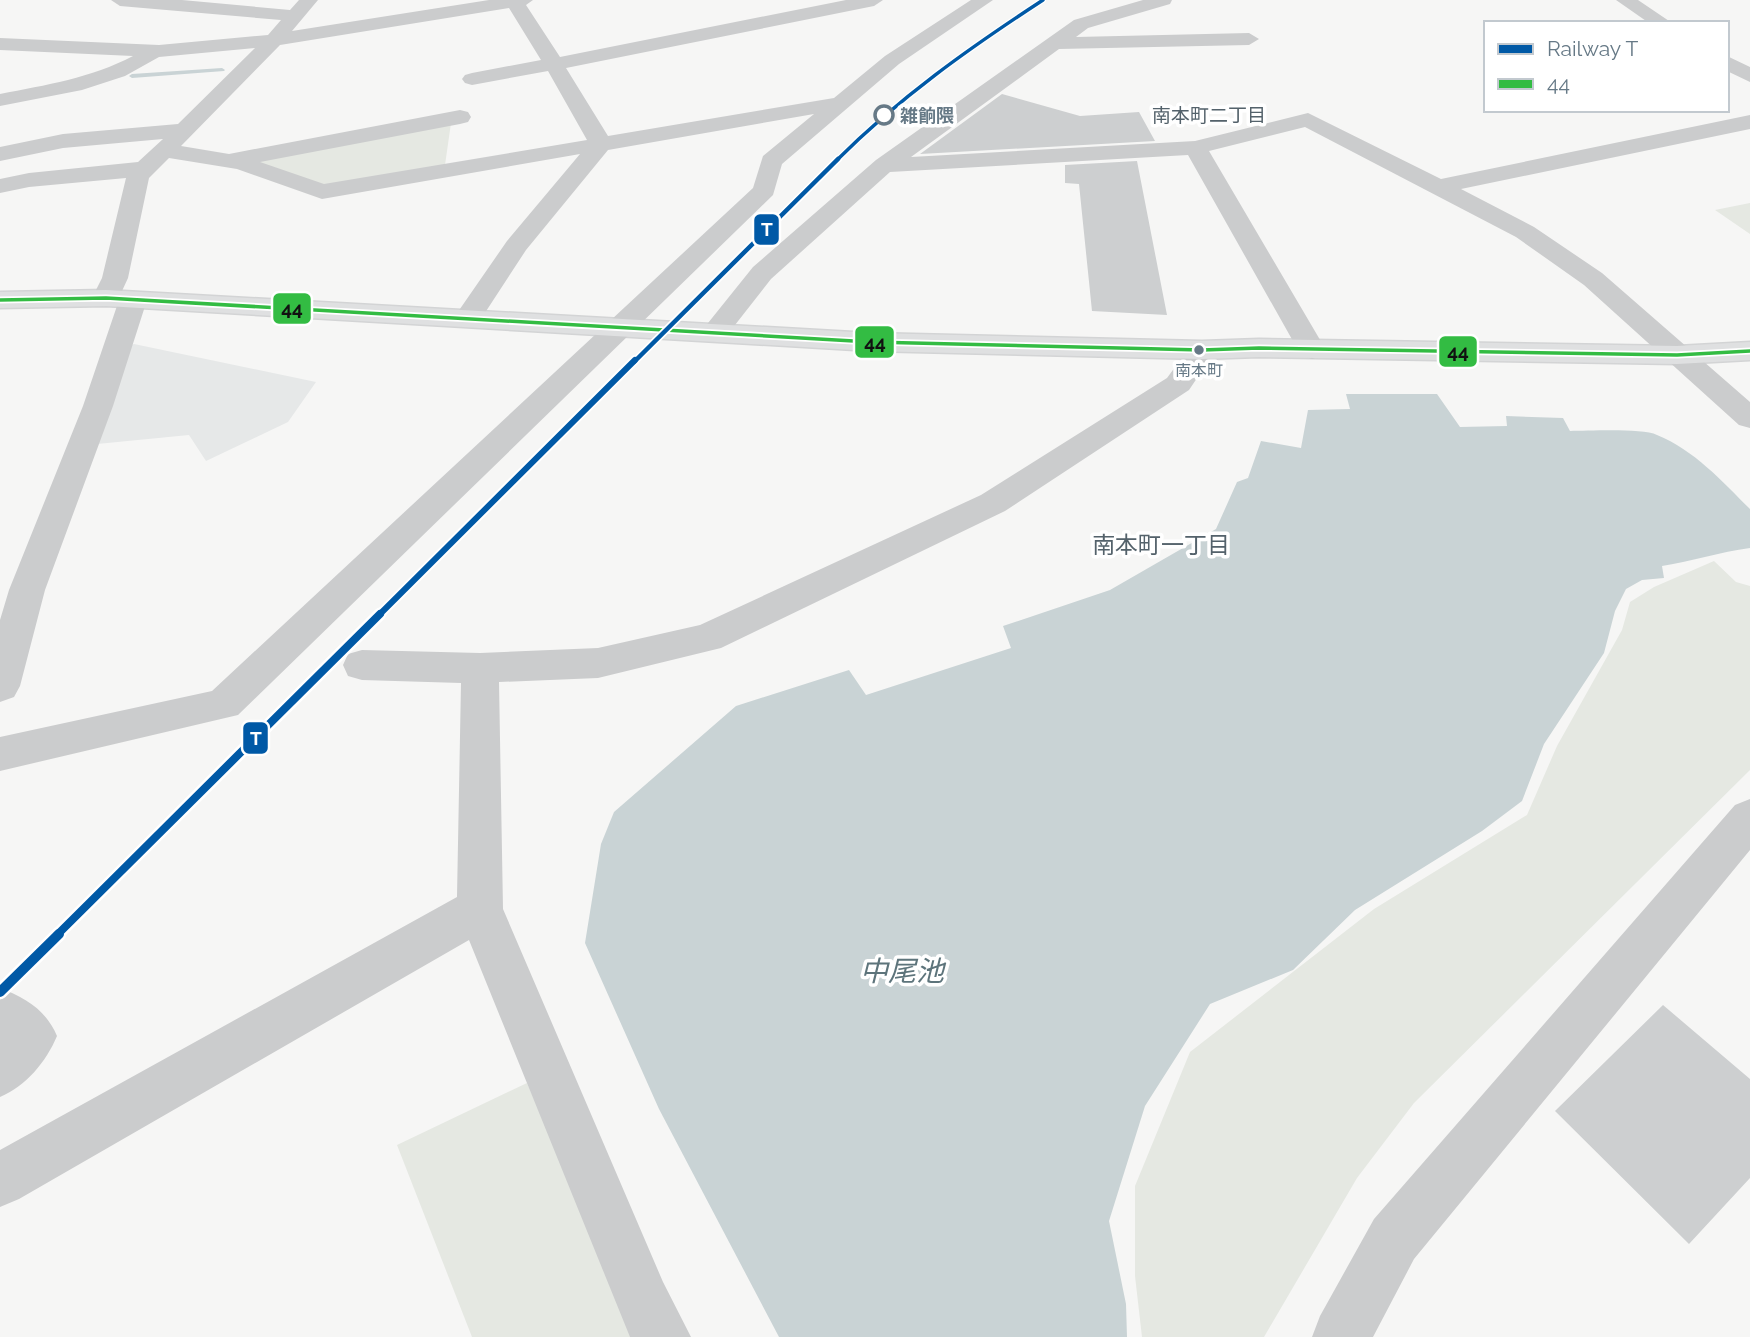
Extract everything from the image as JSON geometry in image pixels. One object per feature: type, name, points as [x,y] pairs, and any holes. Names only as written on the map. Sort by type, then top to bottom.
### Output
[{"type":"street","points":[[120,0],[303,8]]},
{"type":"street","points":[[472,79],[874,0]]},
{"type":"street","points":[[714,333],[762,273],[884,165],[1081,24],[1163,0]]},
{"type":"street","points":[[1625,0],[1659,21]]},
{"type":"street","points":[[0,44],[159,51],[274,40],[515,1],[601,144]]},
{"type":"street","points":[[0,754],[224,704],[764,191],[771,160],[892,60],[978,1]]},
{"type":"street","points":[[0,686],[27,590],[98,405],[119,299],[115,278],[138,176],[303,8]]},
{"type":"street","points":[[1052,44],[1249,39]]},
{"type":"street","points":[[0,100],[75,86],[118,72],[159,51]]},
{"type":"street","points":[[1729,63],[1750,76]]},
{"type":"street","points":[[228,161],[323,192],[841,103]]},
{"type":"street","points":[[0,186],[153,159],[228,161],[460,117]]},
{"type":"street","points":[[884,165],[1195,148],[1308,120],[1525,232],[1593,279],[1750,418]]},
{"type":"street","points":[[1438,187],[1750,122]]},
{"type":"street","points":[[1721,128],[1750,143]]},
{"type":"street","points":[[0,154],[63,141],[182,130]]},
{"type":"street","points":[[467,319],[516,246],[601,144]]},
{"type":"street","points":[[1195,148],[1312,349]]},
{"type":"street","points":[[0,300],[119,299],[870,342],[1202,350],[1259,348],[1677,355],[1750,352]]},
{"type":"street","points":[[362,664],[480,668],[598,663],[708,638],[993,503],[1178,384],[1202,350]]},
{"type":"street","points":[[480,668],[480,909],[643,1302],[662,1337]]},
{"type":"street","points":[[1342,1337],[1394,1239],[1750,818]]},
{"type":"street","points":[[0,1180],[480,909]]},
{"type":"street","points":[[0,1012],[33,1036],[0,1072]]},
{"type":"shaded area","points":[[451,123],[445,165],[326,186],[255,161]]},
{"type":"shaded area","points":[[1750,203],[1750,234],[1715,210]]},
{"type":"shaded area","points":[[134,344],[316,382],[288,422],[206,461],[189,435],[97,444],[125,348]]},
{"type":"shaded area","points":[[1714,561],[1736,582],[1750,586],[1750,770],[1414,1103],[1357,1178],[1264,1337],[1142,1337],[1135,1276],[1135,1186],[1190,1052],[1374,909],[1527,815],[1557,746],[1622,630],[1630,602],[1654,587]]},
{"type":"shaded area","points":[[527,1083],[639,1337],[472,1337],[397,1145]]},
{"type":"water","name":"中尾池","points":[[1346,394],[1437,394],[1460,427],[1507,426],[1506,416],[1563,418],[1570,431],[1628,431],[1657,435],[1695,458],[1750,509],[1750,548],[1662,566],[1664,578],[1642,580],[1626,589],[1615,611],[1604,653],[1544,744],[1522,801],[1482,831],[1355,910],[1293,970],[1210,1004],[1145,1106],[1109,1221],[1126,1304],[1127,1337],[779,1337],[659,1109],[585,943],[601,844],[614,812],[736,706],[849,670],[866,695],[1011,648],[1003,626],[1110,590],[1216,529],[1237,482],[1248,478],[1261,441],[1301,448],[1308,410],[1350,409]]},
{"type":"building","points":[[1002,94],[1080,116],[1139,112],[1155,141],[920,154]]},
{"type":"building","points":[[1137,161],[1167,315],[1092,311],[1079,184],[1065,183],[1065,165]]},
{"type":"building","points":[[1663,1005],[1750,1079],[1750,1178],[1689,1244],[1555,1111]]},
{"type":"waterway","points":[[132,76],[222,70]]},
{"type":"rail line","name":"T","points":[[0,992],[874,123],[956,57],[1043,0]]},
{"type":"transit line","name":"44","points":[[0,300],[106,298],[871,342],[1202,350],[1259,348],[1677,355],[1750,351]]},
{"type":"place","name":"雑餉隈","points":[[884,115]]},
{"type":"place","name":"南本町","points":[[1199,350]]},
{"type":"district","name":"南本町二丁目","points":[[1209,115]]},
{"type":"district","name":"南本町一丁目","points":[[1161,544]]}]
